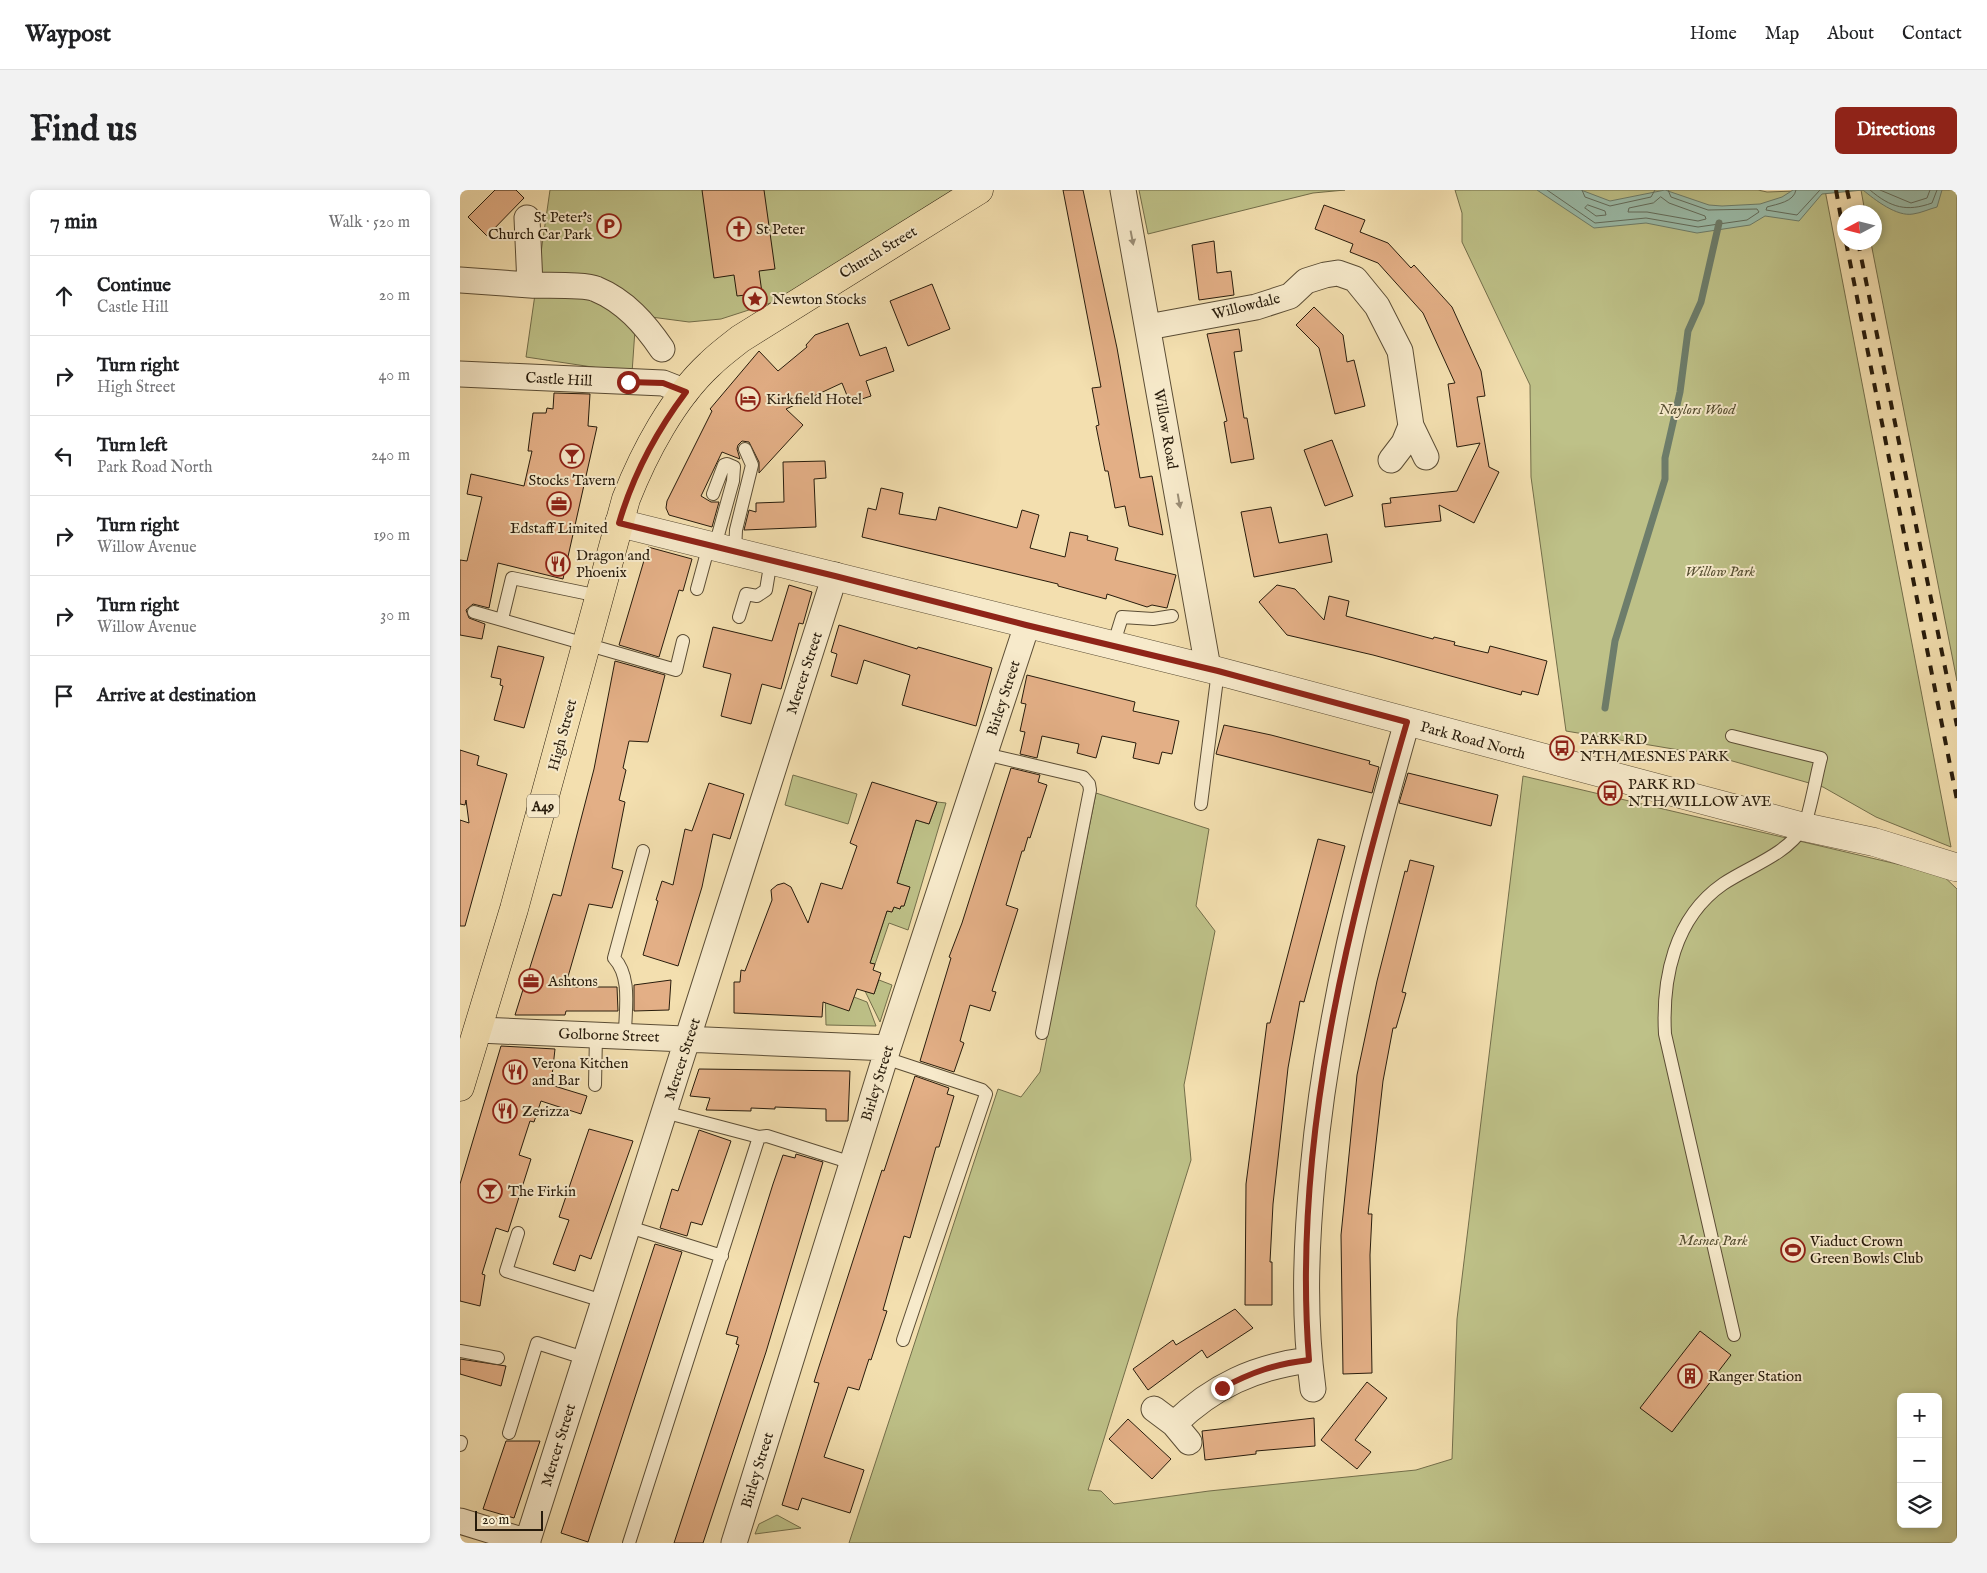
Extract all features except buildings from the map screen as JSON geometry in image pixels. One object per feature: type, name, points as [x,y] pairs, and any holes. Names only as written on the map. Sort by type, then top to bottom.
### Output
[{"type":"main road","name":"Church Street","points":[[674,388],[710,364],[740,339],[979,190]]},
{"type":"main road","name":"High Street","points":[[460,1087],[469,1030],[587,644],[619,523],[636,474],[669,415],[674,388]]},
{"type":"street","name":"Willow Road","points":[[1123,190],[1213,669]]},
{"type":"street","points":[[527,218],[530,285]]},
{"type":"street","name":"Willowdale","points":[[1148,327],[1256,307],[1290,296],[1306,281],[1325,275],[1338,273],[1355,279],[1377,306],[1400,351],[1411,426],[1426,457]]},
{"type":"street","points":[[460,280],[595,288],[628,309],[648,328],[662,349]]},
{"type":"street","points":[[660,318],[662,349],[674,388]]},
{"type":"street","name":"Castle Hill","points":[[460,374],[674,388]]},
{"type":"street","points":[[1391,460],[1404,443],[1411,426]]},
{"type":"street","name":"Park Road North","points":[[619,523],[1026,625],[1213,669],[1555,762],[1890,848],[1955,867]]},
{"type":"street","name":"Mercer Street","points":[[528,1543],[584,1358],[689,1039],[835,576]]},
{"type":"street","name":"Birley Street","points":[[734,1543],[887,1053],[1026,625]]},
{"type":"street","points":[[1313,1389],[1305,1304],[1307,1230],[1318,1110],[1341,974],[1372,848],[1407,722]]},
{"type":"street","name":"Golborne Street","points":[[469,1030],[625,1035],[887,1053]]},
{"type":"street","points":[[1154,1409],[1182,1433],[1192,1407],[1251,1372],[1283,1363],[1309,1360]]},
{"type":"street","points":[[460,1521],[528,1543]]},
{"type":"lane","points":[[697,589],[720,547],[736,530],[752,465],[745,449]]},
{"type":"lane","points":[[713,494],[724,465],[728,464],[734,467],[720,547]]},
{"type":"lane","points":[[740,617],[746,594],[757,596],[766,590],[771,560]]},
{"type":"lane","points":[[502,619],[512,578],[599,596]]},
{"type":"lane","points":[[474,612],[676,670],[682,641]]},
{"type":"lane","points":[[1113,646],[1122,617],[1153,619],[1172,616]]},
{"type":"lane","points":[[1202,804],[1213,669]]},
{"type":"lane","points":[[1732,736],[1820,758],[1804,827],[1776,855],[1722,885],[1704,901],[1678,943],[1669,964],[1665,988],[1665,1034],[1734,1335]]},
{"type":"lane","points":[[985,754],[1083,777],[1089,784],[1090,790],[1042,1033]]},
{"type":"lane","points":[[625,1035],[626,980],[622,966],[614,958],[643,851]]},
{"type":"lane","points":[[595,1085],[596,1035]]},
{"type":"lane","points":[[887,1053],[982,1090],[986,1094],[903,1340]]},
{"type":"lane","points":[[664,1112],[759,1137],[767,1136],[852,1164]]},
{"type":"lane","points":[[629,1543],[759,1137]]},
{"type":"lane","points":[[626,1226],[722,1256]]},
{"type":"lane","points":[[518,1233],[506,1271],[603,1301]]},
{"type":"lane","points":[[509,1433],[537,1343],[584,1358]]},
{"type":"lane","points":[[460,1351],[498,1358]]},
{"type":"green space","points":[[550,190],[974,190],[820,287],[721,319],[689,322],[636,315],[632,373],[526,357]]},
{"type":"green space","points":[[1139,190],[1345,190],[1313,193],[1148,234]]},
{"type":"green space","name":"Naylors Wood","points":[[1455,190],[1758,190],[1767,192],[1825,190],[1951,847],[1876,817],[1823,787],[1715,756],[1566,731],[1531,477],[1530,385],[1462,242],[1462,213]]},
{"type":"green space","points":[[1861,190],[1957,190],[1957,681],[1872,250],[1882,250],[1882,205],[1864,205]]},
{"type":"green space","points":[[793,775],[857,794],[848,824],[785,805]]},
{"type":"green space","name":"Mesnes Park","points":[[1523,776],[1901,865],[1938,871],[1957,889],[1957,1543],[849,1543],[998,1089],[1021,1097],[1040,1072],[1096,793],[1209,829],[1196,906],[1215,931],[1184,1085],[1191,1160],[1088,1490],[1101,1491],[1114,1504],[1209,1491],[1416,1470],[1452,1459],[1457,1319]]},
{"type":"green space","points":[[937,802],[946,803],[908,930],[889,923],[875,964],[870,963],[887,911],[892,912],[894,907],[900,909],[901,906],[904,906],[909,887],[897,883],[916,820],[929,824]]},
{"type":"green space","points":[[879,980],[892,985],[880,1022],[865,991],[874,994]]},
{"type":"green space","points":[[825,986],[867,1002],[876,1026],[826,1025]]},
{"type":"green space","points":[[777,1515],[801,1528],[755,1534],[759,1524]]},
{"type":"water","points":[[1537,190],[1581,190],[1610,201],[1665,190],[1709,205],[1722,206],[1760,204],[1782,197],[1793,190],[1863,190],[1822,194],[1799,221],[1765,216],[1750,225],[1697,233],[1646,223],[1594,228]]},
{"type":"water","points":[[1863,190],[1942,190],[1937,207],[1907,214],[1886,207]]},
{"type":"waterway","points":[[1605,708],[1615,641],[1665,479],[1665,458],[1680,392],[1688,331],[1701,302],[1719,223]]},
{"type":"railway","points":[[1836,190],[1839,205]]},
{"type":"railway","points":[[1847,190],[1850,205]]},
{"type":"railway","points":[[1848,250],[1957,800]]},
{"type":"railway","points":[[1860,250],[1957,726]]},
{"type":"place","name":"St Peter's Church Car Park","points":[[609,226]]},
{"type":"place","name":"St Peter","points":[[739,229]]},
{"type":"place","name":"Newton Stocks","points":[[755,299]]},
{"type":"place","name":"Kirkfield Hotel","points":[[748,399]]},
{"type":"place","name":"Stocks Tavern","points":[[572,456]]},
{"type":"place","name":"Edstaff Limited","points":[[559,504]]},
{"type":"place","name":"Dragon and Phoenix","points":[[558,564]]},
{"type":"place","name":"PARK RD NTH/MESNES PARK","points":[[1562,748]]},
{"type":"place","name":"PARK RD NTH/WILLOW AVE","points":[[1610,793]]},
{"type":"place","name":"Ashtons","points":[[531,981]]},
{"type":"place","name":"Verona Kitchen and Bar","points":[[515,1072]]},
{"type":"place","name":"Zerizza","points":[[505,1111]]},
{"type":"place","name":"The Firkin","points":[[490,1191]]},
{"type":"place","name":"Viaduct Crown Green Bowls Club","points":[[1793,1250]]},
{"type":"place","name":"Ranger Station","points":[[1690,1376]]},
{"type":"route","points":[[628,382],[643,384],[663,383],[686,392],[669,415],[636,474],[619,523],[1218,671],[1407,722],[1372,848],[1341,974],[1318,1110],[1307,1230],[1305,1304],[1309,1360],[1283,1363],[1251,1372],[1222,1388]]},
{"type":"park label","name":"Willow Park","points":[[1720,571]]}]
